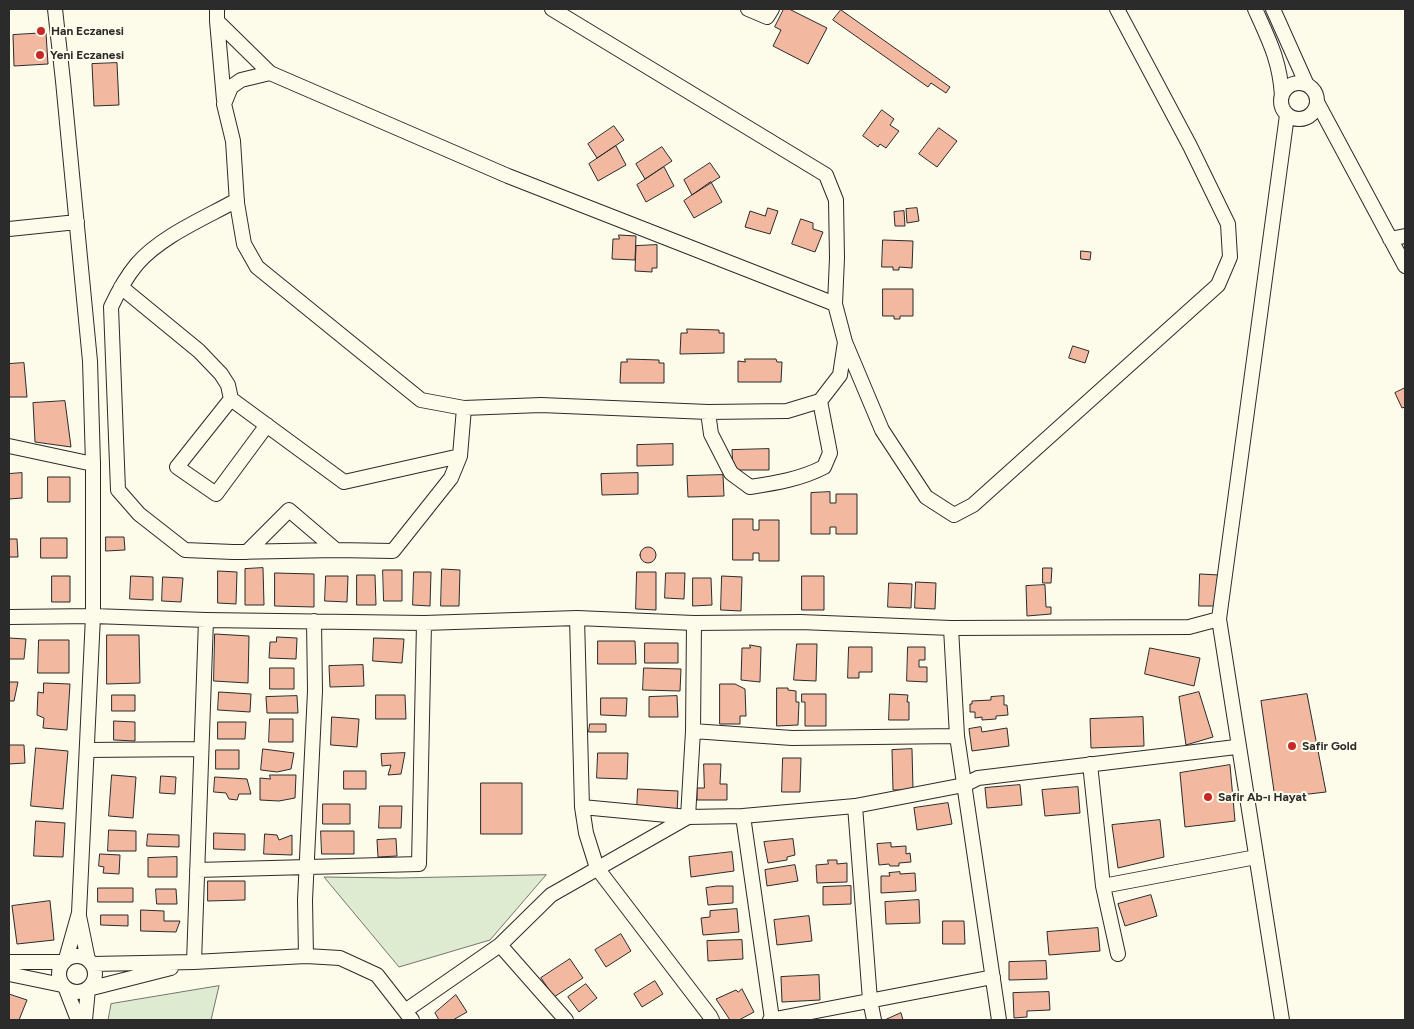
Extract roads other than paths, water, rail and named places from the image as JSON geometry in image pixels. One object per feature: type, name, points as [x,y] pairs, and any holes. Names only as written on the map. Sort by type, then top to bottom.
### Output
[{"type":"street","points":[[55,9],[90,361],[93,464],[93,616],[78,913],[65,961],[59,974],[78,1020]]},
{"type":"street","points":[[555,9],[826,174],[836,200],[837,258],[835,304],[845,342],[882,430],[926,497],[954,515],[973,505],[1218,284],[1230,257],[1228,224],[1190,146],[1117,9]]},
{"type":"street","points":[[748,9],[767,18],[772,9]]},
{"type":"street","points":[[1255,9],[1281,75],[1282,106],[1287,115],[1298,120],[1303,119],[1313,112],[1317,102]]},
{"type":"street","points":[[1273,9],[1306,85],[1314,92],[1317,102],[1405,266]]},
{"type":"street","points":[[217,15],[224,104],[233,141],[237,200],[244,244],[257,267],[421,400],[464,408],[541,405],[708,412],[787,411],[820,401],[840,375],[845,342]]},
{"type":"street","points":[[217,15],[270,73],[508,176],[835,304]]},
{"type":"street","points":[[224,104],[231,87],[241,80],[270,73]]},
{"type":"street","points":[[1282,96],[1289,86],[1294,84],[1306,85]]},
{"type":"street","points":[[1282,1020],[1220,619],[1287,115]]},
{"type":"street","points":[[237,200],[162,242],[137,264],[120,287],[111,307],[118,490],[139,514],[185,550],[247,552],[393,551],[451,478],[460,456],[464,408]]},
{"type":"street","points":[[9,229],[77,222]]},
{"type":"street","points":[[1390,239],[1405,236]]},
{"type":"street","points":[[120,287],[199,350],[221,374],[228,385],[231,399],[344,482],[460,456]]},
{"type":"street","points":[[231,399],[177,467],[216,494],[267,425]]},
{"type":"street","points":[[708,412],[711,434],[731,473],[750,487],[787,481],[810,474],[824,466],[830,453],[820,401]]},
{"type":"street","points":[[9,446],[93,464]]},
{"type":"street","points":[[247,552],[289,510],[336,550]]},
{"type":"street","points":[[9,617],[93,616],[206,620],[424,623],[577,618],[694,623],[800,622],[951,628],[1189,627],[1220,619]]},
{"type":"street","points":[[577,618],[582,807],[586,833],[598,868],[712,1020]]},
{"type":"street","points":[[194,962],[206,620]]},
{"type":"street","points":[[306,956],[305,900],[315,691],[314,621]]},
{"type":"street","points":[[197,870],[418,864],[424,623]]},
{"type":"street","points":[[688,817],[693,731],[694,623]]},
{"type":"street","points":[[951,628],[957,736],[999,1020]]},
{"type":"street","points":[[693,731],[792,738],[957,736]]},
{"type":"street","points":[[582,807],[688,817],[743,816],[855,806],[964,785],[978,778],[1236,747]]},
{"type":"street","points":[[87,750],[201,749]]},
{"type":"street","points":[[1090,764],[1102,886],[1118,954]]},
{"type":"street","points":[[855,806],[870,1000],[874,1020]]},
{"type":"street","points":[[743,816],[771,1020],[993,977]]},
{"type":"street","points":[[9,962],[65,961],[77,956],[90,962],[194,962],[306,956],[340,958],[377,974],[409,1016],[500,945],[551,895],[688,817]]},
{"type":"street","points":[[1102,886],[1256,858]]},
{"type":"street","points":[[78,913],[90,962],[94,969],[94,980],[88,989],[85,1020]]},
{"type":"street","points":[[500,945],[566,1020]]},
{"type":"street","points":[[9,974],[64,987],[77,992],[194,962]]},
{"type":"place","name":"Han Eczanesi","points":[[41,31]]},
{"type":"place","name":"Yeni Eczanesi","points":[[40,55]]},
{"type":"place","name":"Safir Gold","points":[[1292,746]]},
{"type":"place","name":"Safir Ab-ı Hayat","points":[[1208,797]]}]
